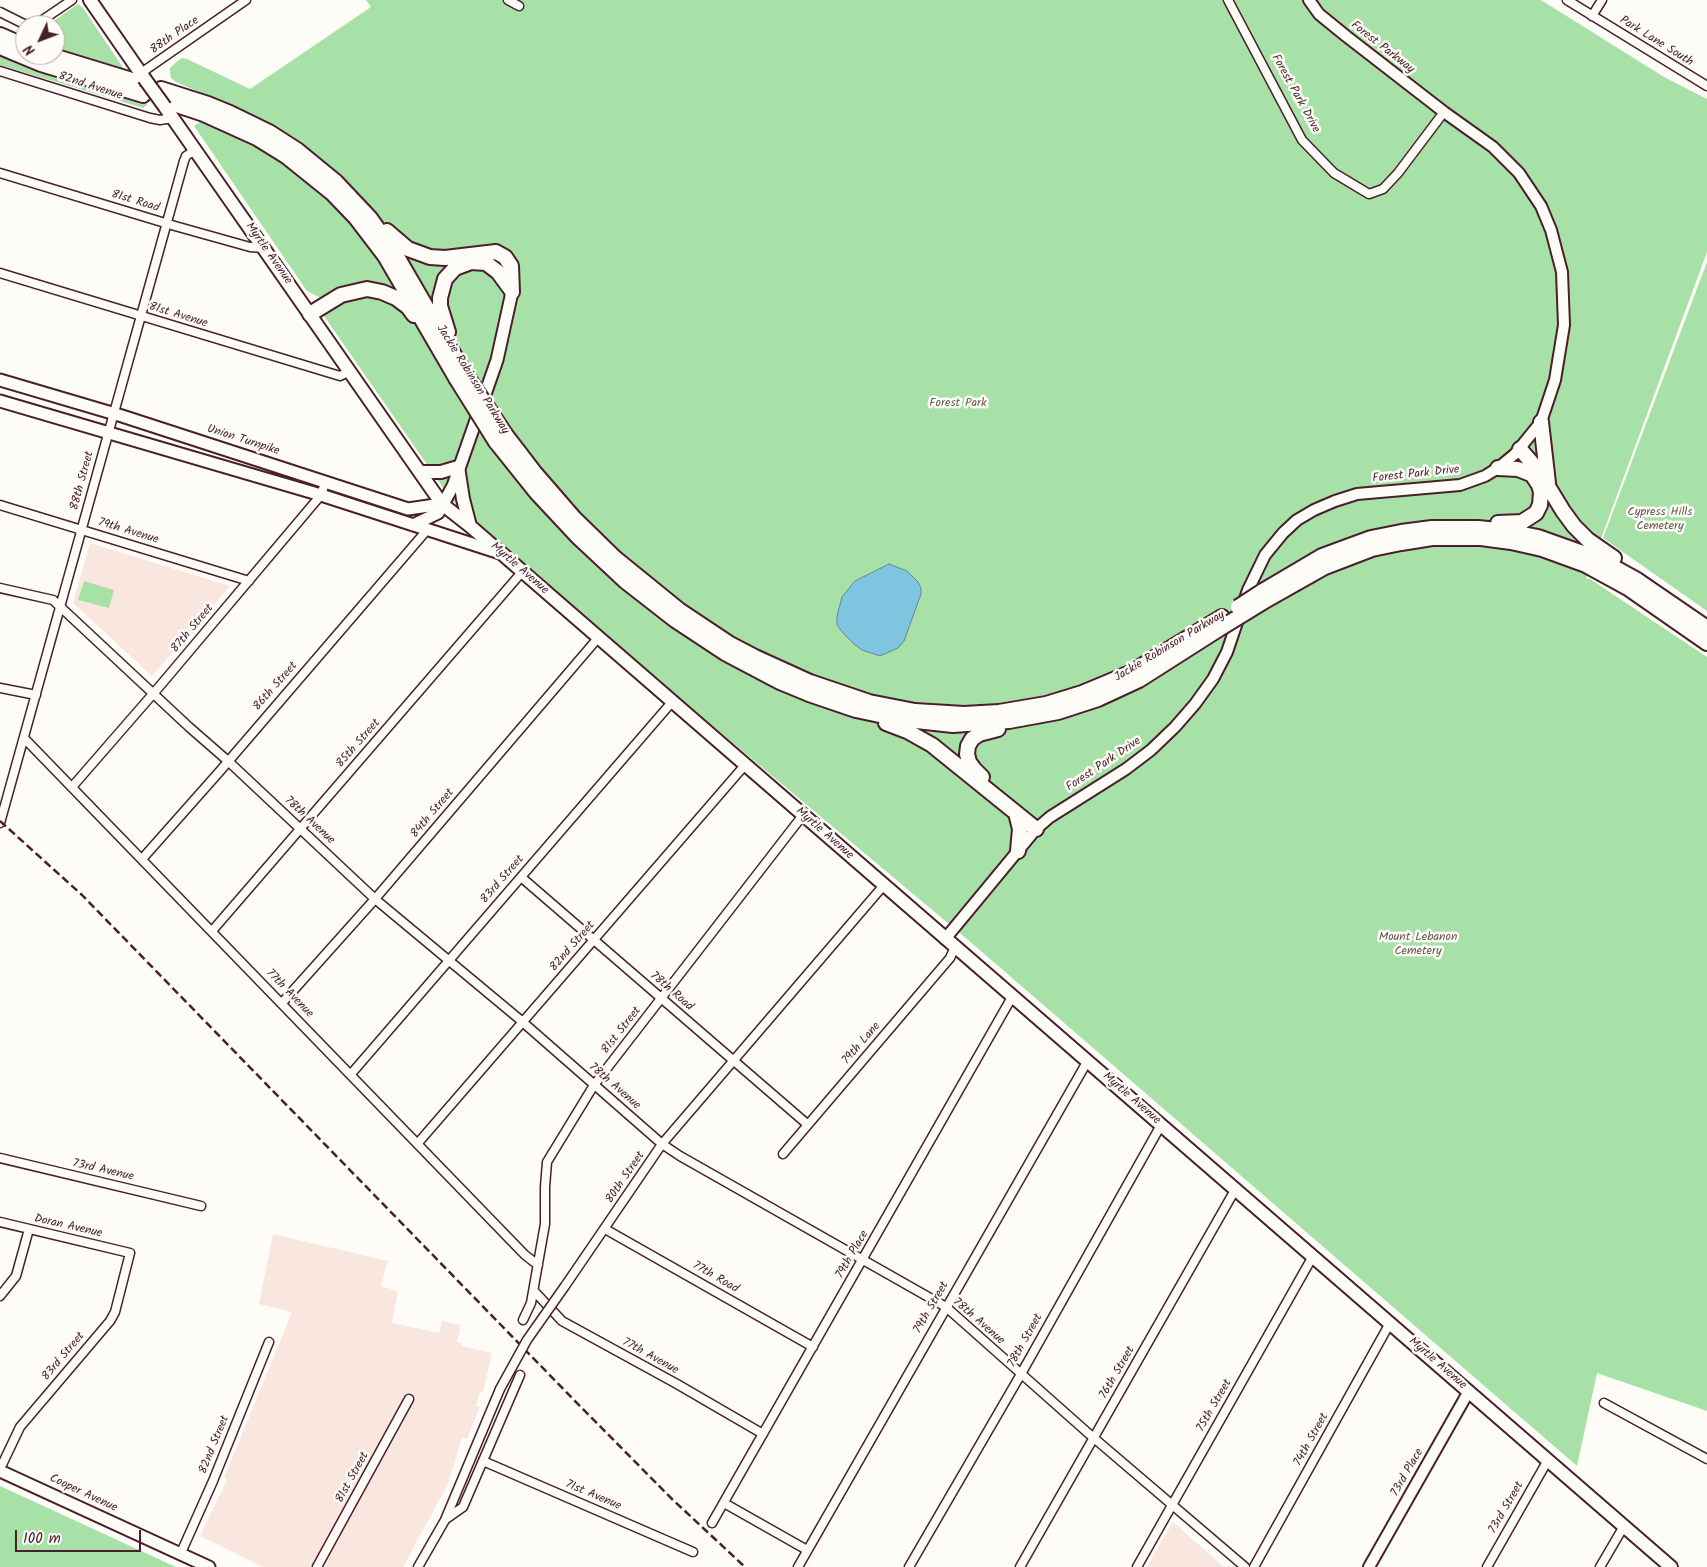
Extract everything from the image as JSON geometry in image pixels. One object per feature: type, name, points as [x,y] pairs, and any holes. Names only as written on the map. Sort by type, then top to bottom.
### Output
[{"type":"highway","points":[[0,35],[15,42]]},
{"type":"highway","points":[[0,47],[56,68],[143,95]]},
{"type":"highway","points":[[65,59],[140,77]]},
{"type":"highway","name":"Jackie Robinson Parkway","points":[[161,89],[230,112],[269,132],[297,150],[336,182],[359,205],[404,266],[456,358],[460,375]]},
{"type":"highway","name":"Jackie Robinson Parkway","points":[[170,110],[204,114],[257,138],[286,156],[332,193],[356,218],[385,256],[437,346],[460,375],[536,492],[579,538],[625,580],[676,620],[725,652],[780,682],[856,710],[907,720],[953,725],[1010,721],[1058,712],[1098,699],[1139,680],[1220,623]]},
{"type":"highway","points":[[359,205],[402,245],[416,253],[437,258],[496,252],[505,257],[511,266],[512,292]]},
{"type":"highway","points":[[456,358],[440,306],[441,291],[448,274],[465,263],[482,262],[490,265],[498,272],[512,292]]},
{"type":"highway","points":[[310,314],[329,301],[347,293],[367,289],[382,292],[396,298],[408,307],[437,346]]},
{"type":"highway","points":[[1540,422],[1548,486]]},
{"type":"highway","name":"Jackie Robinson Parkway","points":[[500,438],[535,473],[574,518],[616,558],[679,610],[706,628],[755,657],[810,682],[868,702],[915,711],[964,714],[999,712],[1046,704],[1082,693],[1130,673],[1220,623],[1322,556],[1355,543],[1401,532],[1432,528],[1463,527],[1508,531],[1553,542],[1597,558],[1707,628]]},
{"type":"highway","points":[[1463,527],[1492,522],[1518,522],[1530,518],[1538,509],[1541,497],[1540,488],[1518,452]]},
{"type":"highway","points":[[1518,452],[1548,486],[1563,511],[1580,532],[1650,590]]},
{"type":"highway","points":[[1498,468],[1518,469],[1533,475]]},
{"type":"highway","name":"Jackie Robinson Parkway","points":[[1262,597],[1325,567],[1372,549],[1401,542],[1432,538],[1481,538],[1542,549],[1586,565],[1628,588],[1707,643]]},
{"type":"highway","points":[[856,710],[926,741],[1016,813],[1039,826]]},
{"type":"highway","points":[[1039,826],[974,769],[969,762],[967,750],[972,739],[983,732],[1023,725],[1058,712]]},
{"type":"highway","points":[[1016,813],[1020,829],[1018,851]]},
{"type":"main road","name":"Myrtle Avenue","points":[[90,0],[140,77],[170,110],[195,150],[442,504],[470,526],[1671,1567]]},
{"type":"main road","points":[[413,525],[438,513],[453,486],[458,467],[497,360],[512,292]]},
{"type":"main road","name":"Union Turnpike","points":[[0,380],[113,414],[408,509],[442,504]]},
{"type":"main road","points":[[0,401],[321,495],[501,553]]},
{"type":"main road","points":[[420,472],[441,472],[458,467]]},
{"type":"main road","points":[[458,467],[470,526]]},
{"type":"main road","name":"Cooper Avenue","points":[[0,1470],[209,1567]]},
{"type":"street","points":[[50,15],[72,0]]},
{"type":"street","name":"88th Place","points":[[140,77],[246,0]]},
{"type":"street","points":[[508,0],[519,6]]},
{"type":"street","name":"Forest Park Drive","points":[[950,943],[1018,851],[1039,826],[1151,750],[1190,710],[1212,679],[1227,652],[1248,590],[1265,555],[1282,533],[1297,520],[1314,510],[1357,494],[1460,485],[1485,476],[1518,452],[1540,422],[1555,380],[1564,325],[1562,272],[1551,230],[1541,206],[1519,173],[1493,147],[1444,112],[1398,173],[1383,188],[1369,194],[1334,173],[1302,140],[1228,0]]},
{"type":"street","name":"Forest Parkway","points":[[1308,0],[1319,14],[1444,112]]},
{"type":"street","name":"Park Lane South","points":[[1567,0],[1707,86]]},
{"type":"street","points":[[1592,16],[1602,0]]},
{"type":"street","points":[[0,12],[15,20]]},
{"type":"street","name":"82nd Avenue","points":[[0,71],[150,118],[160,120],[170,110]]},
{"type":"street","name":"88th Street","points":[[0,823],[166,223],[184,161],[186,156],[195,150]]},
{"type":"street","name":"81st Road","points":[[0,173],[250,247],[264,248]]},
{"type":"street","name":"81st Avenue","points":[[0,274],[340,376],[350,372]]},
{"type":"street","name":"87th Street","points":[[72,786],[154,694],[321,495],[325,483]]},
{"type":"street","name":"79th Avenue","points":[[0,505],[249,581]]},
{"type":"street","name":"86th Street","points":[[142,858],[427,530]]},
{"type":"street","name":"85th Street","points":[[212,931],[522,572]]},
{"type":"street","name":"78th Avenue","points":[[0,588],[50,599],[60,607],[301,828],[375,899],[523,1022],[662,1144],[946,1307],[1094,1438],[1245,1567]]},
{"type":"street","name":"84th Street","points":[[282,1003],[375,899],[598,638]]},
{"type":"street","points":[[0,688],[36,695]]},
{"type":"street","name":"83rd Street","points":[[351,1074],[672,702]]},
{"type":"street","name":"77th Avenue","points":[[24,738],[526,1255],[538,1265]]},
{"type":"street","name":"82nd Street","points":[[418,1143],[745,765]]},
{"type":"street","name":"81st Street","points":[[523,1320],[534,1291],[545,1224],[547,1162],[594,1085],[803,815]]},
{"type":"street","name":"78th Road","points":[[521,877],[807,1124]]},
{"type":"street","name":"80th Street","points":[[418,1567],[445,1520],[500,1388],[527,1340],[662,1144],[732,1060],[884,885]]},
{"type":"street","name":"79th Lane","points":[[783,1154],[950,958],[950,943]]},
{"type":"street","name":"79th Place","points":[[712,1523],[1012,997]]},
{"type":"street","name":"79th Street","points":[[798,1567],[1087,1062]]},
{"type":"street","name":"78th Street","points":[[909,1567],[1021,1374],[1161,1125]]},
{"type":"street","name":"73rd Avenue","points":[[0,1158],[201,1206]]},
{"type":"street","name":"76th Street","points":[[1020,1567],[1235,1190]]},
{"type":"street","name":"Doran Avenue","points":[[0,1222],[130,1253]]},
{"type":"street","name":"77th Road","points":[[605,1228],[813,1347]]},
{"type":"street","points":[[0,1296],[16,1276],[29,1230]]},
{"type":"street","name":"83rd Street","points":[[0,1470],[20,1427],[110,1321],[115,1312],[130,1253]]},
{"type":"street","name":"75th Street","points":[[1136,1567],[1313,1256]]},
{"type":"street","name":"77th Avenue","points":[[534,1291],[562,1321],[763,1434]]},
{"type":"street","name":"74th Street","points":[[1254,1567],[1390,1323]]},
{"type":"street","name":"82nd Street","points":[[180,1555],[213,1481],[269,1342]]},
{"type":"street","name":"80th Street","points":[[445,1520],[463,1507],[520,1375]]},
{"type":"street","name":"73rd Place","points":[[1369,1567],[1469,1392]]},
{"type":"street","name":"81st Street","points":[[317,1567],[409,1399]]},
{"type":"street","points":[[1604,1403],[1707,1459]]},
{"type":"street","name":"73rd Street","points":[[1487,1567],[1548,1460]]},
{"type":"street","name":"71st Avenue","points":[[483,1461],[693,1552]]},
{"type":"street","points":[[724,1503],[807,1550]]},
{"type":"street","points":[[1600,1567],[1624,1526]]},
{"type":"shaded area","points":[[90,543],[230,586],[152,676],[73,603]]},
{"type":"shaded area","points":[[273,1234],[388,1261],[381,1286],[398,1291],[392,1323],[439,1333],[442,1321],[461,1325],[457,1342],[461,1343],[461,1346],[492,1353],[483,1392],[480,1392],[476,1406],[480,1407],[467,1439],[462,1438],[448,1484],[403,1567],[263,1567],[200,1536],[227,1480],[224,1478],[292,1312],[259,1304]]},
{"type":"shaded area","points":[[1173,1522],[1224,1567],[1147,1567]]},
{"type":"green space","name":"Forest Park","points":[[366,0],[1541,0],[1664,77],[1707,99],[1707,252],[1586,579],[1590,579],[1707,657],[1707,1411],[1597,1373],[1577,1466],[967,939],[525,569],[451,499],[324,316],[330,312],[319,297],[307,291],[194,126],[227,104],[176,82],[171,78],[170,73],[170,68],[175,63],[182,58],[187,59],[250,89],[371,7]]},
{"type":"green space","points":[[78,4],[83,8],[126,72],[65,53],[65,15],[62,15]]},
{"type":"green space","points":[[0,53],[15,58],[15,65],[35,65],[146,102],[147,105],[143,108],[0,65]]},
{"type":"green space","name":"Cypress Hills Cemetery","points":[[1707,262],[1707,611],[1603,538]]},
{"type":"green space","points":[[84,581],[114,590],[109,608],[78,600]]},
{"type":"green space","points":[[0,1486],[176,1567],[0,1567]]},
{"type":"water","points":[[889,564],[907,571],[918,582],[921,594],[904,641],[898,648],[880,656],[862,650],[854,644],[837,625],[837,616],[842,597],[855,581]]},
{"type":"railway","points":[[0,821],[82,895],[574,1400],[672,1499],[745,1567]]},
{"type":"park label","name":"Mount Lebanon Cemetery","points":[[1418,945]]}]
